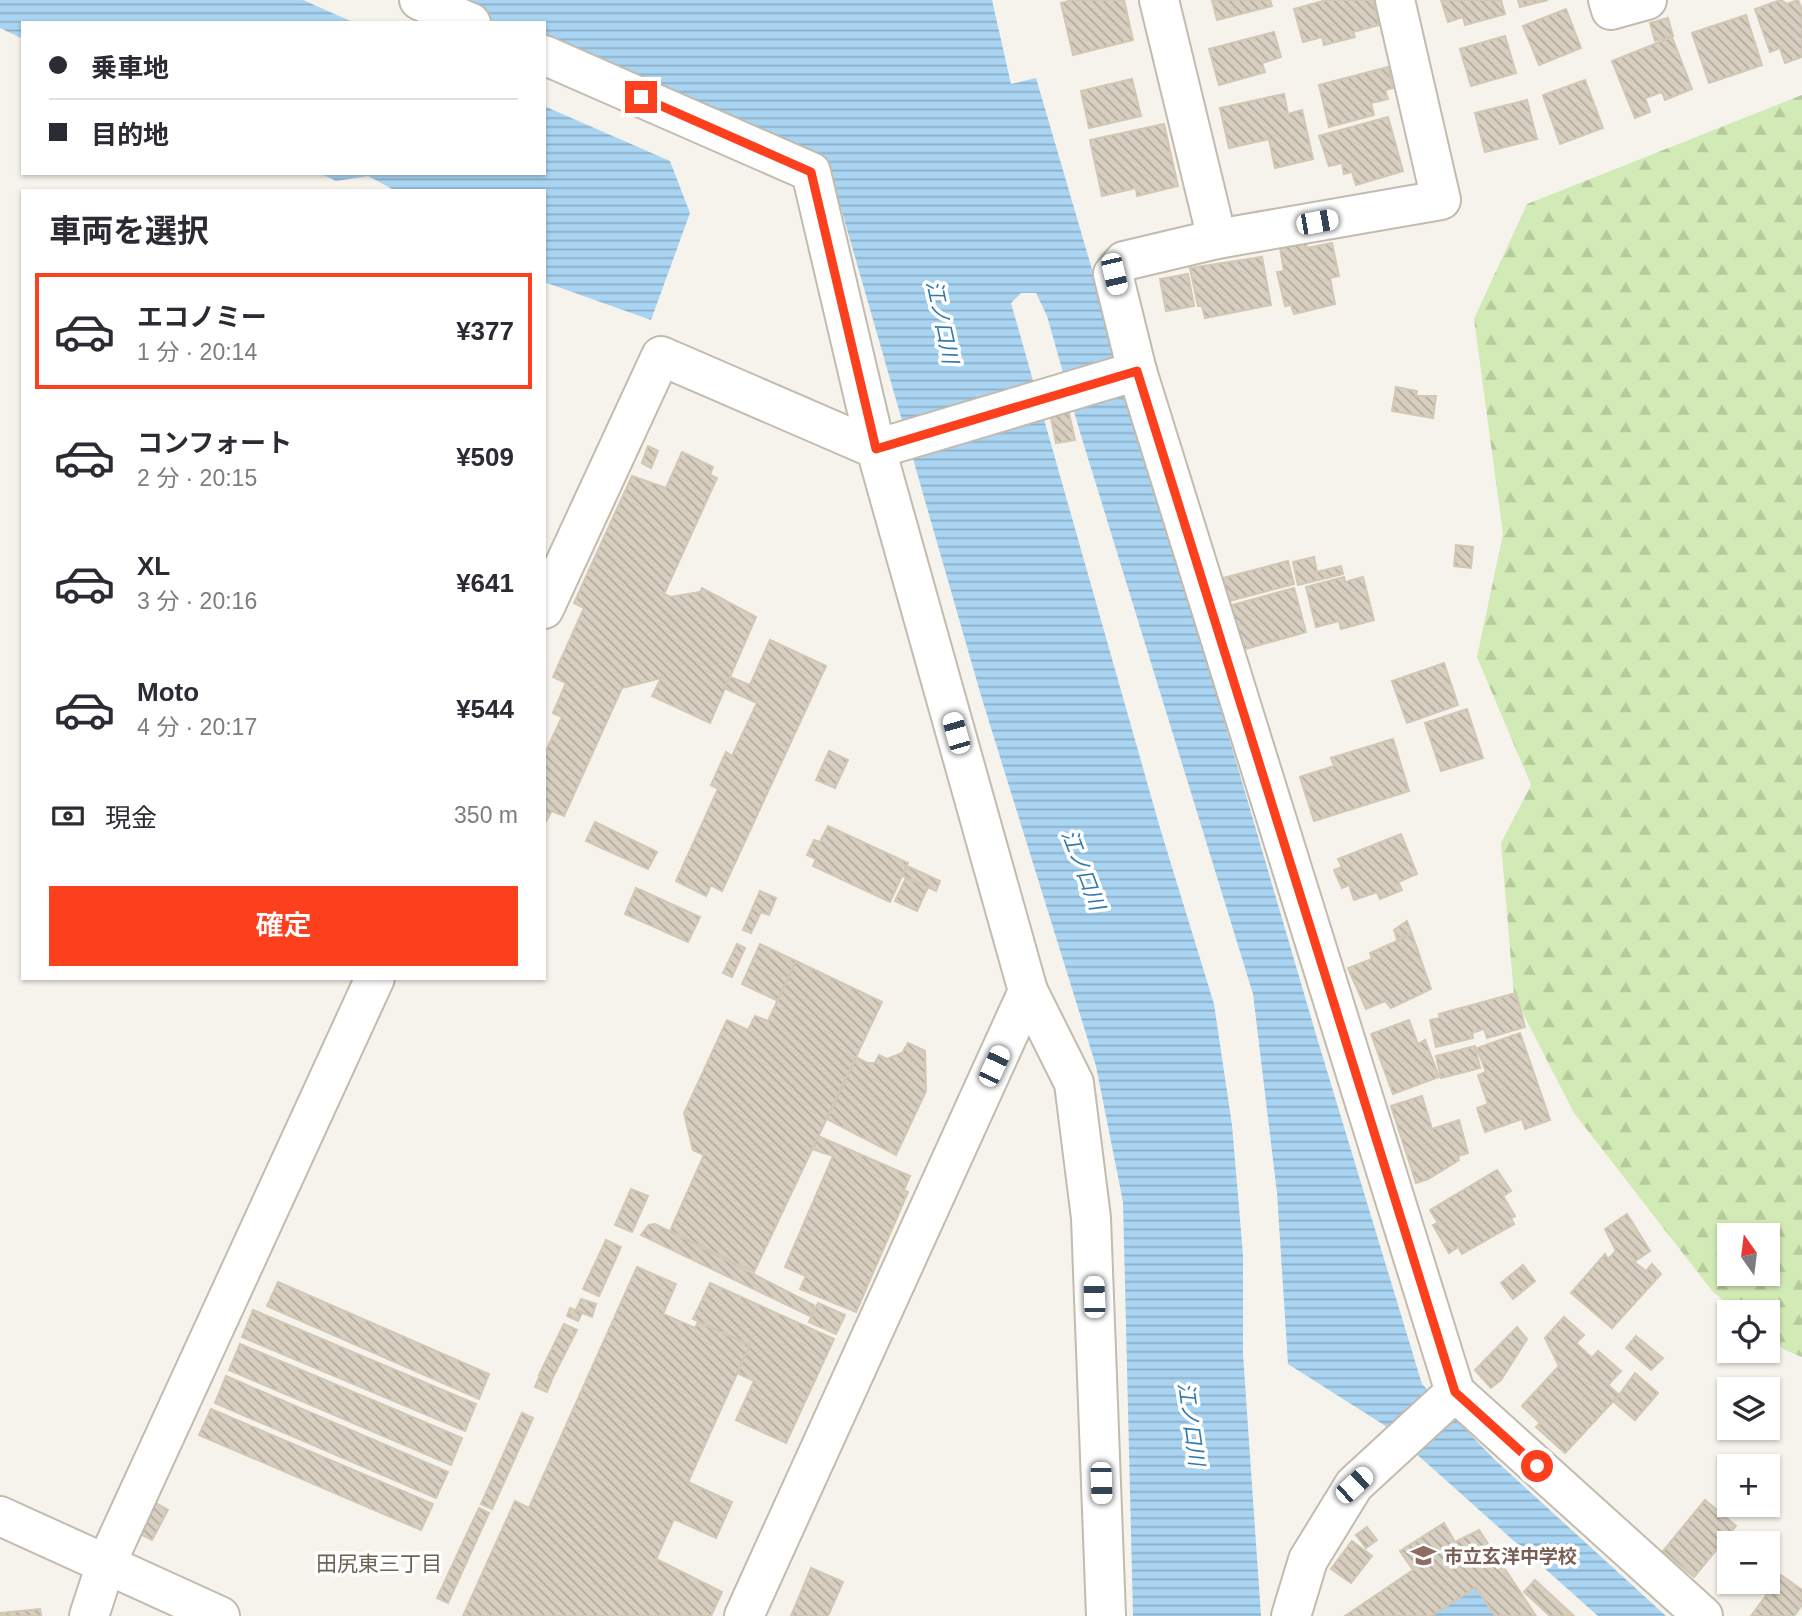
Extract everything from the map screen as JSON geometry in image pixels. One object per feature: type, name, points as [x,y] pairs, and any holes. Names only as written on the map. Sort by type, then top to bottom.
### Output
[{"type":"street","points":[[419,0],[466,21]]},
{"type":"street","points":[[1159,0],[1217,239]]},
{"type":"street","points":[[1395,0],[1441,200],[1217,239],[1124,261],[1114,274],[1137,371],[1455,1392],[1703,1616]]},
{"type":"street","points":[[1608,0],[1611,10],[1647,0]]},
{"type":"street","points":[[546,56],[811,172],[876,449],[1028,991],[1074,1083],[1091,1218],[1106,1616]]},
{"type":"street","points":[[546,605],[661,356],[876,449],[1137,371]]},
{"type":"street","points":[[89,1616],[106,1564],[374,980]]},
{"type":"street","points":[[744,1616],[1028,991]]},
{"type":"street","points":[[1291,1616],[1308,1560],[1354,1485],[1455,1392]]},
{"type":"street","points":[[0,1516],[220,1616]]},
{"type":"green space","points":[[1802,95],[1802,1357],[1780,1346],[1780,1300],[1723,1300],[1713,1292],[1574,1113],[1514,996],[1501,843],[1531,785],[1477,657],[1503,534],[1474,319],[1527,204]]},
{"type":"water","points":[[0,0],[303,0],[350,21],[21,21],[21,38],[0,28]]},
{"type":"water","name":"江ノ口川","points":[[444,0],[992,0],[1011,84],[1036,78],[1317,1038],[1422,1384],[1495,1460],[1666,1616],[1598,1616],[1384,1425],[1288,1364],[1277,1193],[1253,994],[1079,429],[1047,316],[1036,293],[1021,293],[1011,303],[1160,828],[1214,1004],[1232,1125],[1243,1255],[1243,1354],[1261,1616],[1133,1616],[1123,1202],[1096,1066],[982,699],[834,184],[546,48],[546,21],[489,21]]},
{"type":"water","points":[[546,107],[670,161],[690,213],[651,320],[546,283],[546,189],[392,189],[368,176],[336,181],[323,175],[546,175]]},
{"type":"water","points":[[1476,1587],[1495,1616],[1431,1616]]},
{"type":"building","points":[[1073,0],[1124,0],[1133,40],[1073,55],[1061,3]]},
{"type":"building","points":[[1212,0],[1270,0],[1272,6],[1217,20]]},
{"type":"building","points":[[1327,0],[1373,0],[1379,25],[1353,32],[1355,37],[1324,45],[1322,37],[1303,42],[1294,9]]},
{"type":"building","points":[[1441,0],[1501,0],[1505,14],[1465,25],[1463,17],[1448,22]]},
{"type":"building","points":[[1518,0],[1548,0],[1520,7]]},
{"type":"building","points":[[1781,0],[1787,4],[1798,0],[1802,10],[1802,57],[1785,63],[1780,48],[1770,52],[1755,9]]},
{"type":"building","points":[[1566,9],[1581,48],[1539,65],[1523,26]]},
{"type":"building","points":[[1746,15],[1762,65],[1709,83],[1692,33]]},
{"type":"building","points":[[1668,18],[1673,36],[1655,41],[1650,23]]},
{"type":"building","points":[[1274,32],[1281,57],[1262,63],[1265,72],[1219,85],[1209,49]]},
{"type":"building","points":[[1505,36],[1516,73],[1471,86],[1460,49]]},
{"type":"building","points":[[1672,37],[1692,89],[1665,100],[1662,92],[1645,98],[1650,112],[1635,118],[1612,61]]},
{"type":"building","points":[[1388,67],[1393,88],[1385,90],[1388,99],[1371,103],[1374,115],[1329,127],[1319,85]]},
{"type":"building","points":[[1132,79],[1141,116],[1089,128],[1081,91]]},
{"type":"building","points":[[1585,80],[1603,128],[1560,144],[1543,95]]},
{"type":"building","points":[[1284,94],[1288,114],[1302,110],[1313,159],[1275,168],[1269,139],[1229,148],[1220,108]]},
{"type":"building","points":[[1527,100],[1537,139],[1485,152],[1475,113]]},
{"type":"building","points":[[1388,117],[1403,171],[1356,185],[1352,172],[1344,174],[1342,163],[1329,166],[1319,136]]},
{"type":"building","points":[[1164,124],[1178,186],[1137,196],[1136,188],[1102,196],[1090,140]]},
{"type":"building","points":[[1306,243],[1307,248],[1332,243],[1339,276],[1330,278],[1335,304],[1294,314],[1291,305],[1285,306],[1277,272],[1284,271],[1280,248]]},
{"type":"building","points":[[1262,257],[1271,305],[1205,318],[1202,306],[1198,306],[1190,268]]},
{"type":"building","points":[[1188,274],[1194,306],[1166,311],[1160,279]]},
{"type":"building","points":[[1396,387],[1417,391],[1416,396],[1436,396],[1433,418],[1392,411]]},
{"type":"building","points":[[1068,409],[1075,440],[1056,443],[1050,412]]},
{"type":"building","points":[[648,446],[658,451],[651,468],[642,463]]},
{"type":"building","points":[[682,452],[713,467],[710,475],[717,478],[664,594],[671,597],[700,592],[702,588],[756,617],[710,723],[652,696],[661,678],[622,688],[564,816],[552,811],[546,821],[546,751],[562,717],[553,713],[566,683],[553,677],[584,608],[574,603],[632,476],[666,488]]},
{"type":"building","points":[[1456,545],[1473,547],[1471,568],[1454,566]]},
{"type":"building","points":[[1314,557],[1317,572],[1341,566],[1343,574],[1298,585],[1293,562]]},
{"type":"building","points":[[1288,561],[1294,584],[1229,601],[1223,578]]},
{"type":"building","points":[[1344,577],[1345,582],[1363,577],[1374,620],[1341,629],[1339,621],[1316,627],[1306,587]]},
{"type":"building","points":[[1294,588],[1306,632],[1242,650],[1229,606]]},
{"type":"building","points":[[770,640],[826,666],[722,891],[711,885],[706,896],[676,881],[718,789],[711,785],[726,752],[732,756],[757,703],[724,688],[730,677],[750,685]]},
{"type":"building","points":[[1444,663],[1458,705],[1407,723],[1392,681]]},
{"type":"building","points":[[1467,709],[1483,758],[1441,771],[1425,723]]},
{"type":"building","points":[[1393,739],[1409,791],[1314,821],[1300,777],[1334,766],[1331,758]]},
{"type":"building","points":[[829,751],[848,760],[835,788],[816,780]]},
{"type":"building","points":[[595,822],[657,852],[648,869],[586,841]]},
{"type":"building","points":[[828,826],[908,863],[890,902],[813,866],[816,859],[807,855],[814,840],[820,842]]},
{"type":"building","points":[[1401,834],[1417,874],[1398,882],[1402,890],[1380,899],[1377,892],[1354,900],[1349,885],[1342,888],[1334,870],[1342,867],[1338,859]]},
{"type":"building","points":[[907,866],[940,881],[936,891],[902,876]]},
{"type":"building","points":[[906,878],[928,887],[917,911],[895,901]]},
{"type":"building","points":[[636,888],[700,917],[688,942],[625,914]]},
{"type":"building","points":[[760,891],[776,898],[769,915],[761,912],[751,933],[743,930]]},
{"type":"building","points":[[1407,921],[1412,934],[1397,939],[1394,930]]},
{"type":"building","points":[[1412,934],[1431,989],[1391,1008],[1385,1001],[1366,1009],[1348,968],[1372,959],[1370,953]]},
{"type":"building","points":[[737,944],[745,948],[732,977],[723,973]]},
{"type":"building","points":[[760,944],[796,961],[778,1001],[742,984]]},
{"type":"building","points":[[796,961],[882,1002],[754,1272],[670,1231],[704,1155],[693,1150],[684,1113],[727,1020],[748,1030],[755,1016],[768,1021]]},
{"type":"building","points":[[1516,993],[1525,1027],[1487,1038],[1484,1029],[1472,1033],[1473,1038],[1436,1047],[1430,1020],[1440,1018],[1439,1014]]},
{"type":"building","points":[[1409,1020],[1418,1044],[1425,1040],[1439,1077],[1393,1094],[1371,1034]]},
{"type":"building","points":[[1520,1033],[1550,1120],[1525,1129],[1522,1119],[1485,1132],[1477,1108],[1488,1104],[1478,1075],[1486,1072],[1477,1048]]},
{"type":"building","points":[[908,1043],[925,1051],[926,1091],[896,1155],[827,1119],[856,1057],[867,1063],[875,1063],[879,1055],[887,1059],[902,1053]]},
{"type":"building","points":[[1475,1046],[1480,1068],[1441,1078],[1436,1056]]},
{"type":"building","points":[[1422,1096],[1432,1129],[1459,1120],[1468,1153],[1458,1156],[1459,1160],[1428,1179],[1416,1183],[1391,1106]]},
{"type":"building","points":[[818,1136],[910,1176],[904,1190],[908,1192],[856,1312],[800,1289],[806,1276],[785,1267],[833,1156],[812,1149]]},
{"type":"building","points":[[1497,1170],[1511,1191],[1503,1196],[1515,1216],[1511,1218],[1514,1224],[1462,1254],[1458,1247],[1449,1253],[1433,1225],[1438,1223],[1430,1210]]},
{"type":"building","points":[[631,1189],[648,1196],[632,1232],[615,1225]]},
{"type":"building","points":[[1627,1214],[1650,1251],[1634,1262],[1646,1271],[1652,1264],[1661,1274],[1612,1328],[1571,1293],[1605,1254],[1608,1259],[1616,1251],[1605,1229]]},
{"type":"building","points":[[655,1224],[814,1305],[814,1311],[810,1316],[641,1235],[649,1225]]},
{"type":"building","points":[[606,1240],[621,1247],[599,1296],[583,1289]]},
{"type":"building","points":[[1523,1265],[1535,1281],[1513,1299],[1501,1283]]},
{"type":"building","points":[[637,1267],[676,1284],[663,1314],[695,1328],[698,1322],[750,1345],[688,1482],[732,1502],[716,1538],[674,1519],[656,1559],[722,1592],[711,1616],[463,1616],[515,1501],[529,1508]]},
{"type":"building","points":[[278,1282],[489,1374],[479,1399],[267,1306]]},
{"type":"building","points":[[710,1283],[834,1339],[786,1443],[736,1420],[754,1381],[737,1373],[750,1345],[693,1319]]},
{"type":"building","points":[[581,1299],[596,1304],[592,1317],[576,1310]]},
{"type":"building","points":[[818,1303],[845,1315],[836,1334],[809,1322]]},
{"type":"building","points":[[570,1308],[582,1313],[578,1321],[567,1316]]},
{"type":"building","points":[[253,1310],[476,1404],[465,1431],[242,1337]]},
{"type":"building","points":[[1564,1317],[1584,1335],[1576,1343],[1592,1358],[1598,1351],[1621,1371],[1608,1385],[1619,1395],[1565,1453],[1536,1427],[1540,1423],[1522,1406],[1559,1366],[1545,1338]]},
{"type":"building","points":[[564,1324],[577,1330],[551,1381],[539,1375]]},
{"type":"building","points":[[1517,1327],[1527,1339],[1501,1380],[1491,1388],[1475,1370]]},
{"type":"building","points":[[1636,1336],[1663,1358],[1651,1370],[1626,1348]]},
{"type":"building","points":[[240,1344],[462,1438],[451,1465],[229,1370]]},
{"type":"building","points":[[1635,1373],[1658,1393],[1635,1420],[1614,1402]]},
{"type":"building","points":[[226,1376],[448,1472],[436,1498],[215,1403]]},
{"type":"building","points":[[539,1377],[551,1382],[547,1392],[535,1387]]},
{"type":"building","points":[[211,1409],[433,1504],[421,1530],[199,1435]]},
{"type":"building","points":[[522,1413],[533,1418],[492,1509],[481,1504]]},
{"type":"building","points":[[149,1499],[168,1510],[152,1540],[132,1530]]},
{"type":"building","points":[[1705,1500],[1717,1510],[1717,1517],[1725,1517],[1736,1526],[1732,1531],[1717,1531],[1717,1549],[1694,1577],[1663,1551]]},
{"type":"building","points":[[479,1508],[489,1513],[448,1603],[437,1598]]},
{"type":"building","points":[[1444,1523],[1455,1542],[1479,1530],[1536,1616],[1495,1616],[1476,1587],[1431,1616],[1345,1616],[1413,1570],[1400,1551]]},
{"type":"building","points":[[1367,1527],[1377,1540],[1366,1548],[1356,1535]]},
{"type":"building","points":[[1352,1541],[1372,1556],[1351,1583],[1331,1569]]},
{"type":"building","points":[[811,1568],[843,1582],[828,1616],[791,1616]]},
{"type":"building","points":[[1780,1576],[1802,1590],[1802,1605],[1794,1616],[1751,1616],[1767,1594],[1780,1594]]},
{"type":"building","points":[[1535,1580],[1574,1616],[1550,1616],[1524,1592]]},
{"type":"building","points":[[40,1609],[41,1616],[0,1616],[0,1613]]},
{"type":"place","name":"市立玄洋中学校","points":[[1424,1556]]},
{"type":"district","name":"田尻東三丁目","points":[[379,1564]]},
{"type":"route","points":[[641,97],[811,172],[876,449],[1137,371],[1455,1392],[1537,1466]]}]
